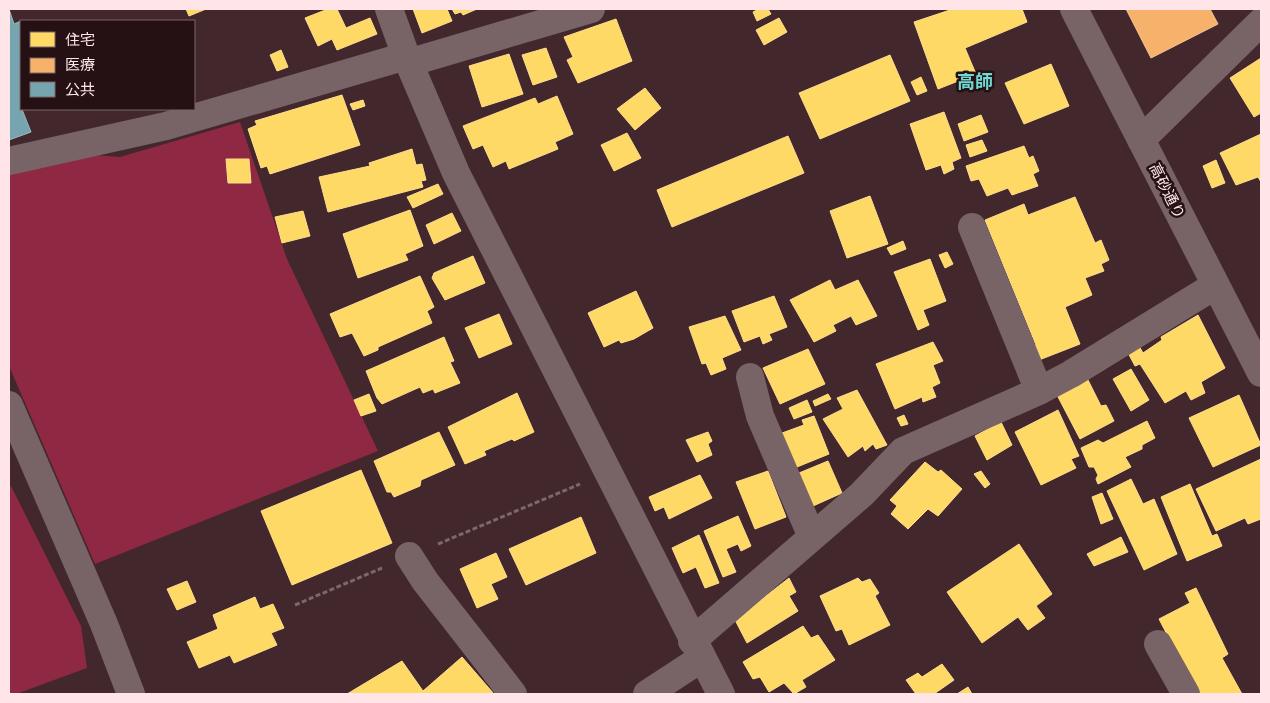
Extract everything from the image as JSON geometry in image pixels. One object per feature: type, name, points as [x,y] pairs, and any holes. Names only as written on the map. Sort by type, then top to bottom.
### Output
[{"type":"street","points":[[389,9],[407,59],[456,173],[721,694]]},
{"type":"street","points":[[9,161],[166,126],[591,9]]},
{"type":"street","name":"高砂通り","points":[[1074,9],[1261,373]]},
{"type":"street","points":[[1141,140],[1261,22]]},
{"type":"street","points":[[972,228],[1039,391]]},
{"type":"street","points":[[647,694],[697,649],[812,537],[862,494],[903,451],[1039,391],[1071,374],[1216,285]]},
{"type":"street","points":[[750,377],[760,416],[812,537]]},
{"type":"street","points":[[9,405],[104,624],[131,694]]},
{"type":"street","points":[[409,556],[425,581],[514,694]]},
{"type":"street","points":[[1158,644],[1186,694]]},
{"type":"path","points":[[295,604],[607,473]]},
{"type":"shaded area","points":[[240,122],[287,259],[378,451],[95,564],[9,366],[9,174],[94,155],[120,157]]},
{"type":"shaded area","points":[[11,486],[81,626],[87,668],[16,694],[9,694],[9,487]]},
{"type":"building: 住宅","points":[[186,9],[206,9],[189,16]]},
{"type":"building: 住宅","points":[[328,9],[337,9],[346,28],[370,18],[377,34],[337,50],[332,39],[318,46],[305,18]]},
{"type":"building: 住宅","points":[[413,9],[447,9],[452,21],[422,33]]},
{"type":"building: 住宅","points":[[452,9],[477,9],[463,15],[461,12],[455,14]]},
{"type":"building: 住宅","points":[[759,9],[768,9],[771,14],[757,21],[753,12]]},
{"type":"building: 住宅","points":[[953,9],[1022,9],[1027,22],[965,48],[976,74],[938,89],[914,22]]},
{"type":"building: 住宅","points":[[779,18],[787,32],[764,45],[756,30]]},
{"type":"building: 住宅","points":[[616,19],[632,61],[578,83],[567,60],[573,57],[564,37]]},
{"type":"building: 住宅","points":[[546,48],[557,77],[533,85],[522,55]]},
{"type":"building: 住宅","points":[[281,50],[288,67],[277,71],[270,55]]},
{"type":"building: 住宅","points":[[509,54],[523,94],[482,107],[469,66]]},
{"type":"building: 住宅","points":[[890,55],[910,101],[820,139],[799,93]]},
{"type":"building: 住宅","points":[[1261,58],[1261,113],[1254,117],[1230,78]]},
{"type":"building: 住宅","points":[[1051,64],[1069,106],[1024,124],[1005,83]]},
{"type":"building: 住宅","points":[[921,77],[927,91],[917,95],[911,82]]},
{"type":"building: 住宅","points":[[645,88],[661,108],[635,130],[617,109]]},
{"type":"building: 住宅","points":[[342,95],[360,145],[270,174],[267,166],[261,168],[248,129],[257,125],[255,121]]},
{"type":"building: 住宅","points":[[557,96],[573,134],[555,142],[558,149],[509,169],[506,161],[493,167],[483,145],[473,149],[463,126],[535,98],[538,104]]},
{"type":"building: 住宅","points":[[363,100],[365,106],[353,110],[350,104]]},
{"type":"building: 住宅","points":[[944,112],[961,158],[952,162],[954,169],[944,174],[941,165],[926,170],[910,124]]},
{"type":"building: 住宅","points":[[981,115],[988,132],[964,141],[958,124]]},
{"type":"building: 住宅","points":[[627,133],[641,158],[614,171],[601,145]]},
{"type":"building: 住宅","points":[[1261,134],[1261,182],[1258,177],[1236,185],[1220,153]]},
{"type":"building: 住宅","points":[[788,136],[804,173],[672,227],[657,190]]},
{"type":"building: 住宅","points":[[982,140],[987,151],[970,157],[966,145]]},
{"type":"building: 住宅","points":[[1024,146],[1029,158],[1033,156],[1039,171],[1033,174],[1038,186],[1012,195],[1008,188],[987,196],[979,179],[971,181],[966,166]]},
{"type":"building: 住宅","points":[[412,149],[416,165],[422,164],[426,180],[421,181],[423,187],[328,212],[319,177],[370,166],[369,163]]},
{"type":"building: 住宅","points":[[226,159],[249,159],[251,183],[228,183]]},
{"type":"building: 住宅","points":[[1216,160],[1225,183],[1212,188],[1203,166]]},
{"type":"building: 住宅","points":[[438,184],[443,194],[413,208],[407,197]]},
{"type":"building: 住宅","points":[[870,196],[888,244],[847,258],[830,211]]},
{"type":"building: 住宅","points":[[1075,197],[1095,243],[1101,240],[1109,260],[1101,264],[1104,271],[1085,278],[1092,295],[1065,307],[1080,344],[1039,360],[1033,346],[1036,345],[985,220],[1024,204],[1028,215]]},
{"type":"building: 住宅","points":[[410,210],[423,246],[405,254],[408,260],[358,278],[343,234]]},
{"type":"building: 住宅","points":[[303,211],[310,236],[282,243],[275,217]]},
{"type":"building: 住宅","points":[[452,213],[461,231],[434,244],[426,225]]},
{"type":"building: 住宅","points":[[903,241],[906,249],[891,255],[887,248]]},
{"type":"building: 住宅","points":[[947,252],[953,264],[945,268],[939,255]]},
{"type":"building: 住宅","points":[[473,256],[485,283],[445,300],[432,278],[434,273]]},
{"type":"building: 住宅","points":[[930,259],[946,301],[923,310],[929,325],[918,330],[894,272]]},
{"type":"building: 住宅","points":[[420,276],[434,307],[427,311],[432,323],[378,347],[378,350],[364,356],[352,333],[340,337],[330,314]]},
{"type":"building: 住宅","points":[[830,280],[835,290],[858,280],[877,316],[856,325],[851,316],[833,325],[836,331],[814,342],[790,300]]},
{"type":"building: 住宅","points":[[636,291],[653,328],[634,339],[621,343],[619,340],[604,347],[588,313]]},
{"type":"building: 住宅","points":[[774,296],[787,327],[769,334],[772,340],[763,344],[760,336],[744,342],[732,311]]},
{"type":"building: 住宅","points":[[499,314],[512,344],[479,358],[465,328]]},
{"type":"building: 住宅","points":[[1198,315],[1225,368],[1201,382],[1205,393],[1191,400],[1186,391],[1165,403],[1140,364],[1135,366],[1127,351],[1139,346],[1143,353],[1162,340],[1161,337]]},
{"type":"building: 住宅","points":[[725,316],[741,350],[722,358],[726,369],[711,375],[706,363],[702,364],[689,327]]},
{"type":"building: 住宅","points":[[444,337],[454,361],[450,362],[460,383],[435,393],[433,389],[423,393],[420,387],[382,404],[377,398],[366,371]]},
{"type":"building: 住宅","points":[[933,342],[943,361],[933,365],[940,383],[932,387],[936,397],[923,402],[922,397],[895,409],[876,364]]},
{"type":"building: 住宅","points":[[808,349],[825,384],[780,404],[763,368]]},
{"type":"building: 住宅","points":[[1131,369],[1149,400],[1131,411],[1113,379]]},
{"type":"building: 住宅","points":[[1087,378],[1101,406],[1106,405],[1114,421],[1080,439],[1057,395]]},
{"type":"building: 住宅","points":[[857,390],[887,445],[876,449],[873,444],[865,451],[863,446],[848,457],[823,419],[843,409],[837,398]]},
{"type":"building: 住宅","points":[[517,393],[534,432],[484,451],[486,455],[465,464],[448,427]]},
{"type":"building: 住宅","points":[[369,394],[376,411],[361,416],[354,400]]},
{"type":"building: 住宅","points":[[828,394],[831,399],[815,406],[813,401]]},
{"type":"building: 住宅","points":[[1239,395],[1261,445],[1213,467],[1189,418]]},
{"type":"building: 住宅","points":[[807,400],[812,412],[794,419],[789,408]]},
{"type":"building: 住宅","points":[[1058,410],[1079,456],[1071,459],[1076,468],[1041,485],[1015,432]]},
{"type":"building: 住宅","points":[[904,415],[908,424],[901,426],[897,418]]},
{"type":"building: 住宅","points":[[814,416],[829,454],[797,467],[782,433],[804,425],[802,420]]},
{"type":"building: 住宅","points":[[1147,421],[1155,438],[1142,445],[1142,449],[1125,457],[1131,467],[1098,484],[1096,479],[1098,475],[1094,467],[1089,467],[1081,448],[1098,440],[1103,443]]},
{"type":"building: 住宅","points":[[1001,422],[1012,445],[987,460],[975,436]]},
{"type":"building: 住宅","points":[[439,432],[455,465],[421,480],[420,486],[394,497],[391,492],[387,492],[374,461]]},
{"type":"building: 住宅","points":[[708,432],[712,441],[708,444],[712,455],[697,462],[686,440]]},
{"type":"building: 住宅","points":[[1261,459],[1261,519],[1248,524],[1245,518],[1216,531],[1196,489]]},
{"type":"building: 住宅","points":[[828,461],[842,493],[813,506],[799,473]]},
{"type":"building: 住宅","points":[[925,462],[938,472],[941,470],[962,489],[938,516],[928,509],[908,529],[891,514],[897,506],[890,500]]},
{"type":"building: 住宅","points":[[361,470],[392,543],[292,585],[261,511]]},
{"type":"building: 住宅","points":[[768,471],[786,517],[755,529],[736,482]]},
{"type":"building: 住宅","points":[[981,471],[990,484],[985,488],[974,474]]},
{"type":"building: 住宅","points":[[700,475],[712,498],[669,519],[664,507],[655,511],[649,497]]},
{"type":"building: 住宅","points":[[1131,479],[1143,504],[1154,499],[1177,554],[1144,570],[1107,491]]},
{"type":"building: 住宅","points":[[1190,484],[1212,536],[1217,534],[1222,546],[1187,561],[1161,497]]},
{"type":"building: 住宅","points":[[1102,493],[1113,519],[1101,524],[1092,497]]},
{"type":"building: 住宅","points":[[738,516],[751,546],[741,551],[738,544],[726,549],[736,572],[723,577],[704,531]]},
{"type":"building: 住宅","points":[[581,517],[596,553],[526,585],[509,549]]},
{"type":"building: 住宅","points":[[699,535],[719,583],[705,588],[696,567],[683,573],[672,548]]},
{"type":"building: 住宅","points":[[1121,537],[1128,552],[1094,566],[1087,554]]},
{"type":"building: 住宅","points":[[1019,544],[1052,594],[1036,606],[1045,618],[1028,630],[1018,617],[982,643],[947,592]]},
{"type":"building: 住宅","points":[[496,553],[507,577],[491,584],[498,599],[477,608],[460,569]]},
{"type":"building: 住宅","points":[[789,578],[796,592],[789,596],[798,611],[747,643],[735,620]]},
{"type":"building: 住宅","points":[[858,578],[862,582],[870,579],[879,593],[875,596],[890,625],[849,645],[842,629],[836,631],[820,596]]},
{"type":"building: 住宅","points":[[187,581],[196,602],[177,610],[167,589]]},
{"type":"building: 住宅","points":[[1196,588],[1228,654],[1222,658],[1242,694],[1198,694],[1159,619],[1190,603],[1185,593]]},
{"type":"building: 住宅","points":[[255,597],[260,609],[273,604],[284,628],[271,633],[277,645],[234,663],[230,655],[199,668],[187,642],[218,629],[213,615]]},
{"type":"building: 住宅","points":[[803,626],[811,638],[818,635],[835,660],[802,680],[806,687],[794,694],[784,683],[769,692],[760,677],[753,679],[743,662]]},
{"type":"building: 住宅","points":[[462,657],[494,694],[347,694],[402,661],[423,691]]},
{"type":"building: 住宅","points":[[942,664],[954,680],[934,694],[916,694],[906,680],[918,673],[922,677]]},
{"type":"building: 住宅","points":[[968,687],[972,694],[957,694]]},
{"type":"building: 医療","points":[[1126,9],[1210,9],[1218,24],[1151,58]]},
{"type":"building: 公共","points":[[9,9],[14,24],[20,21],[20,110],[22,110],[31,132],[9,140]]},
{"type":"district","name":"高師","points":[[975,82]]}]
